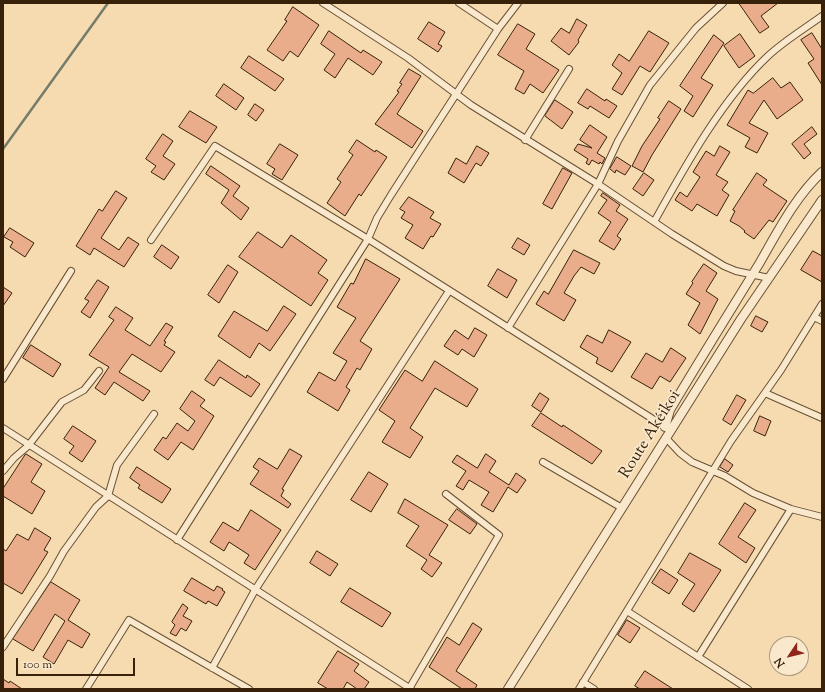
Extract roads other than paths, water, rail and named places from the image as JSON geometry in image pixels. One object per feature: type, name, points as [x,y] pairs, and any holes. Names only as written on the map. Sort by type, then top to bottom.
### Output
[{"type":"street","points":[[323,3],[408,58],[456,95],[525,140],[598,184],[654,222],[724,266],[736,271],[753,273],[769,278]]},
{"type":"street","points":[[459,3],[498,29]]},
{"type":"street","points":[[177,540],[368,239],[377,218],[391,195],[498,29],[518,3]]},
{"type":"street","points":[[508,328],[598,184],[618,141],[650,85],[696,28],[724,3]]},
{"type":"street","points":[[654,222],[685,166],[739,88],[768,56],[822,16]]},
{"type":"street","points":[[525,140],[569,68]]},
{"type":"street","points":[[151,240],[215,146],[368,239],[667,432],[680,454],[692,462],[714,471],[753,493],[791,509],[822,517]]},
{"type":"street","name":"Route Akéikoi","points":[[667,432],[670,410],[798,201],[814,179],[822,172]]},
{"type":"street","name":"Route Akéikoi","points":[[508,689],[622,508],[667,432],[822,200]]},
{"type":"street","points":[[3,379],[71,271]]},
{"type":"street","points":[[212,668],[255,590],[449,291]]},
{"type":"street","points":[[579,689],[731,441],[765,393],[822,304]]},
{"type":"street","points":[[814,317],[822,321]]},
{"type":"street","points":[[3,471],[14,458],[28,446],[62,402],[84,390],[99,371]]},
{"type":"street","points":[[765,393],[822,418]]},
{"type":"street","points":[[3,647],[64,552],[96,507],[108,496],[117,466],[154,414]]},
{"type":"street","points":[[3,428],[28,446],[410,689],[500,535],[446,494]]},
{"type":"street","points":[[543,462],[622,508]]},
{"type":"street","points":[[698,657],[791,509]]},
{"type":"street","points":[[627,611],[748,689]]},
{"type":"street","points":[[86,689],[129,620],[249,689]]},
{"type":"street","points":[[583,682],[594,689]]},
{"type":"waterway","points":[[3,149],[108,3]]}]
